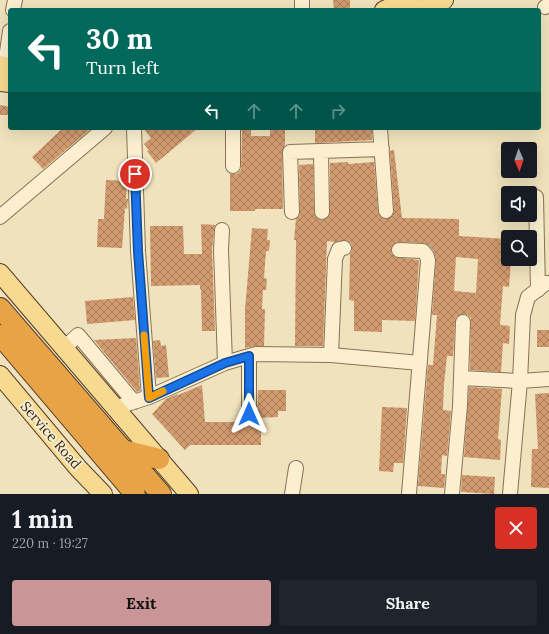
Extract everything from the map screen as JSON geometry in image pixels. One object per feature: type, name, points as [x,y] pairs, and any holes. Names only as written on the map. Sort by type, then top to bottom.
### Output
[{"type":"highway","points":[[0,308],[161,494]]},
{"type":"highway","points":[[0,335],[135,494]]},
{"type":"highway","points":[[123,450],[159,459]]},
{"type":"highway","points":[[114,468],[120,494]]},
{"type":"main road","points":[[389,8],[409,0]]},
{"type":"main road","points":[[423,8],[444,0]]},
{"type":"main road","points":[[0,273],[189,494]]},
{"type":"main road","name":"Service Road","points":[[0,375],[78,468],[103,494]]},
{"type":"street","points":[[4,70],[8,45]]},
{"type":"street","points":[[0,216],[103,130]]},
{"type":"street","points":[[134,130],[138,251],[149,398]]},
{"type":"street","points":[[233,130],[233,166]]},
{"type":"street","points":[[380,130],[386,211]]},
{"type":"street","points":[[292,212],[290,152],[382,149]]},
{"type":"street","points":[[321,151],[322,212]]},
{"type":"street","points":[[510,494],[520,381],[523,315],[528,297],[543,286],[537,211]]},
{"type":"street","points":[[222,230],[221,250],[225,363]]},
{"type":"street","points":[[331,355],[335,259],[339,249],[344,248]]},
{"type":"street","points":[[399,250],[423,251],[427,256],[409,494]]},
{"type":"street","points":[[452,494],[461,378],[463,322]]},
{"type":"street","points":[[64,348],[78,335],[134,402]]},
{"type":"street","points":[[115,408],[149,398],[225,363],[256,354],[331,355],[420,363]]},
{"type":"street","points":[[249,356],[249,414]]},
{"type":"street","points":[[461,378],[520,381],[549,379]]},
{"type":"street","points":[[292,494],[296,468]]},
{"type":"building","points":[[333,0],[350,0],[350,8],[334,8]]},
{"type":"building","points":[[0,105],[8,107],[8,115],[0,115]]},
{"type":"building","points":[[61,130],[90,130],[43,169],[32,157]]},
{"type":"building","points":[[145,130],[196,130],[156,163],[147,151],[149,150],[144,144],[151,138]]},
{"type":"building","points":[[242,130],[251,130],[251,136],[270,136],[270,130],[285,130],[285,146],[282,152],[283,209],[230,211],[230,174],[237,174],[241,170]]},
{"type":"building","points":[[315,130],[372,130],[372,140],[315,143]]},
{"type":"building","points":[[394,150],[402,218],[459,219],[459,236],[501,239],[501,266],[510,266],[509,287],[503,286],[500,325],[510,326],[509,344],[503,343],[501,372],[470,370],[471,318],[468,315],[463,314],[456,317],[453,356],[447,356],[444,384],[443,410],[451,411],[447,456],[442,455],[441,474],[445,474],[444,488],[418,486],[428,365],[433,365],[437,315],[432,315],[436,260],[434,251],[429,245],[424,243],[399,242],[395,243],[391,249],[392,254],[395,257],[419,260],[415,321],[382,320],[382,332],[354,331],[354,301],[349,300],[350,254],[352,246],[350,242],[346,240],[335,242],[327,241],[323,346],[295,346],[296,240],[294,240],[296,219],[300,212],[299,165],[313,164],[314,213],[318,219],[323,220],[329,216],[330,212],[330,163],[348,162],[348,164],[374,162],[378,212],[382,218],[387,219],[393,215],[390,151]],"holes":[[[456,257],[478,259],[476,293],[454,291]]]},
{"type":"building","points":[[106,180],[127,181],[126,199],[128,199],[127,209],[125,208],[122,248],[97,247],[98,219],[104,219]]},
{"type":"building","points":[[201,224],[215,225],[212,250],[215,331],[202,331],[200,285],[151,286],[150,226],[183,226],[184,254],[202,254]]},
{"type":"building","points":[[252,228],[268,229],[267,240],[270,240],[269,251],[266,251],[264,278],[267,279],[266,290],[263,290],[262,309],[265,309],[264,346],[245,348],[245,309]]},
{"type":"building","points":[[133,297],[135,320],[87,324],[85,301]]},
{"type":"building","points":[[537,330],[549,330],[549,347],[537,347]]},
{"type":"building","points":[[136,338],[140,391],[137,392],[94,340]]},
{"type":"building","points":[[160,340],[161,346],[166,345],[169,377],[156,378],[153,341]]},
{"type":"building","points":[[202,385],[205,422],[261,422],[261,445],[190,445],[185,450],[152,414],[166,399]]},
{"type":"building","points":[[469,387],[502,389],[498,439],[501,440],[500,460],[464,457]]},
{"type":"building","points":[[258,390],[286,390],[286,411],[278,411],[278,417],[257,418]]},
{"type":"building","points":[[549,393],[549,488],[531,487],[532,449],[538,449],[535,394]]},
{"type":"building","points":[[382,407],[407,408],[403,463],[394,463],[393,472],[379,471]]},
{"type":"building","points":[[462,475],[495,477],[494,494],[461,492]]},
{"type":"slow traffic","points":[[144,335],[149,398],[163,391]]},
{"type":"route","points":[[135,174],[138,251],[149,398],[225,363],[249,356],[249,414]]}]
